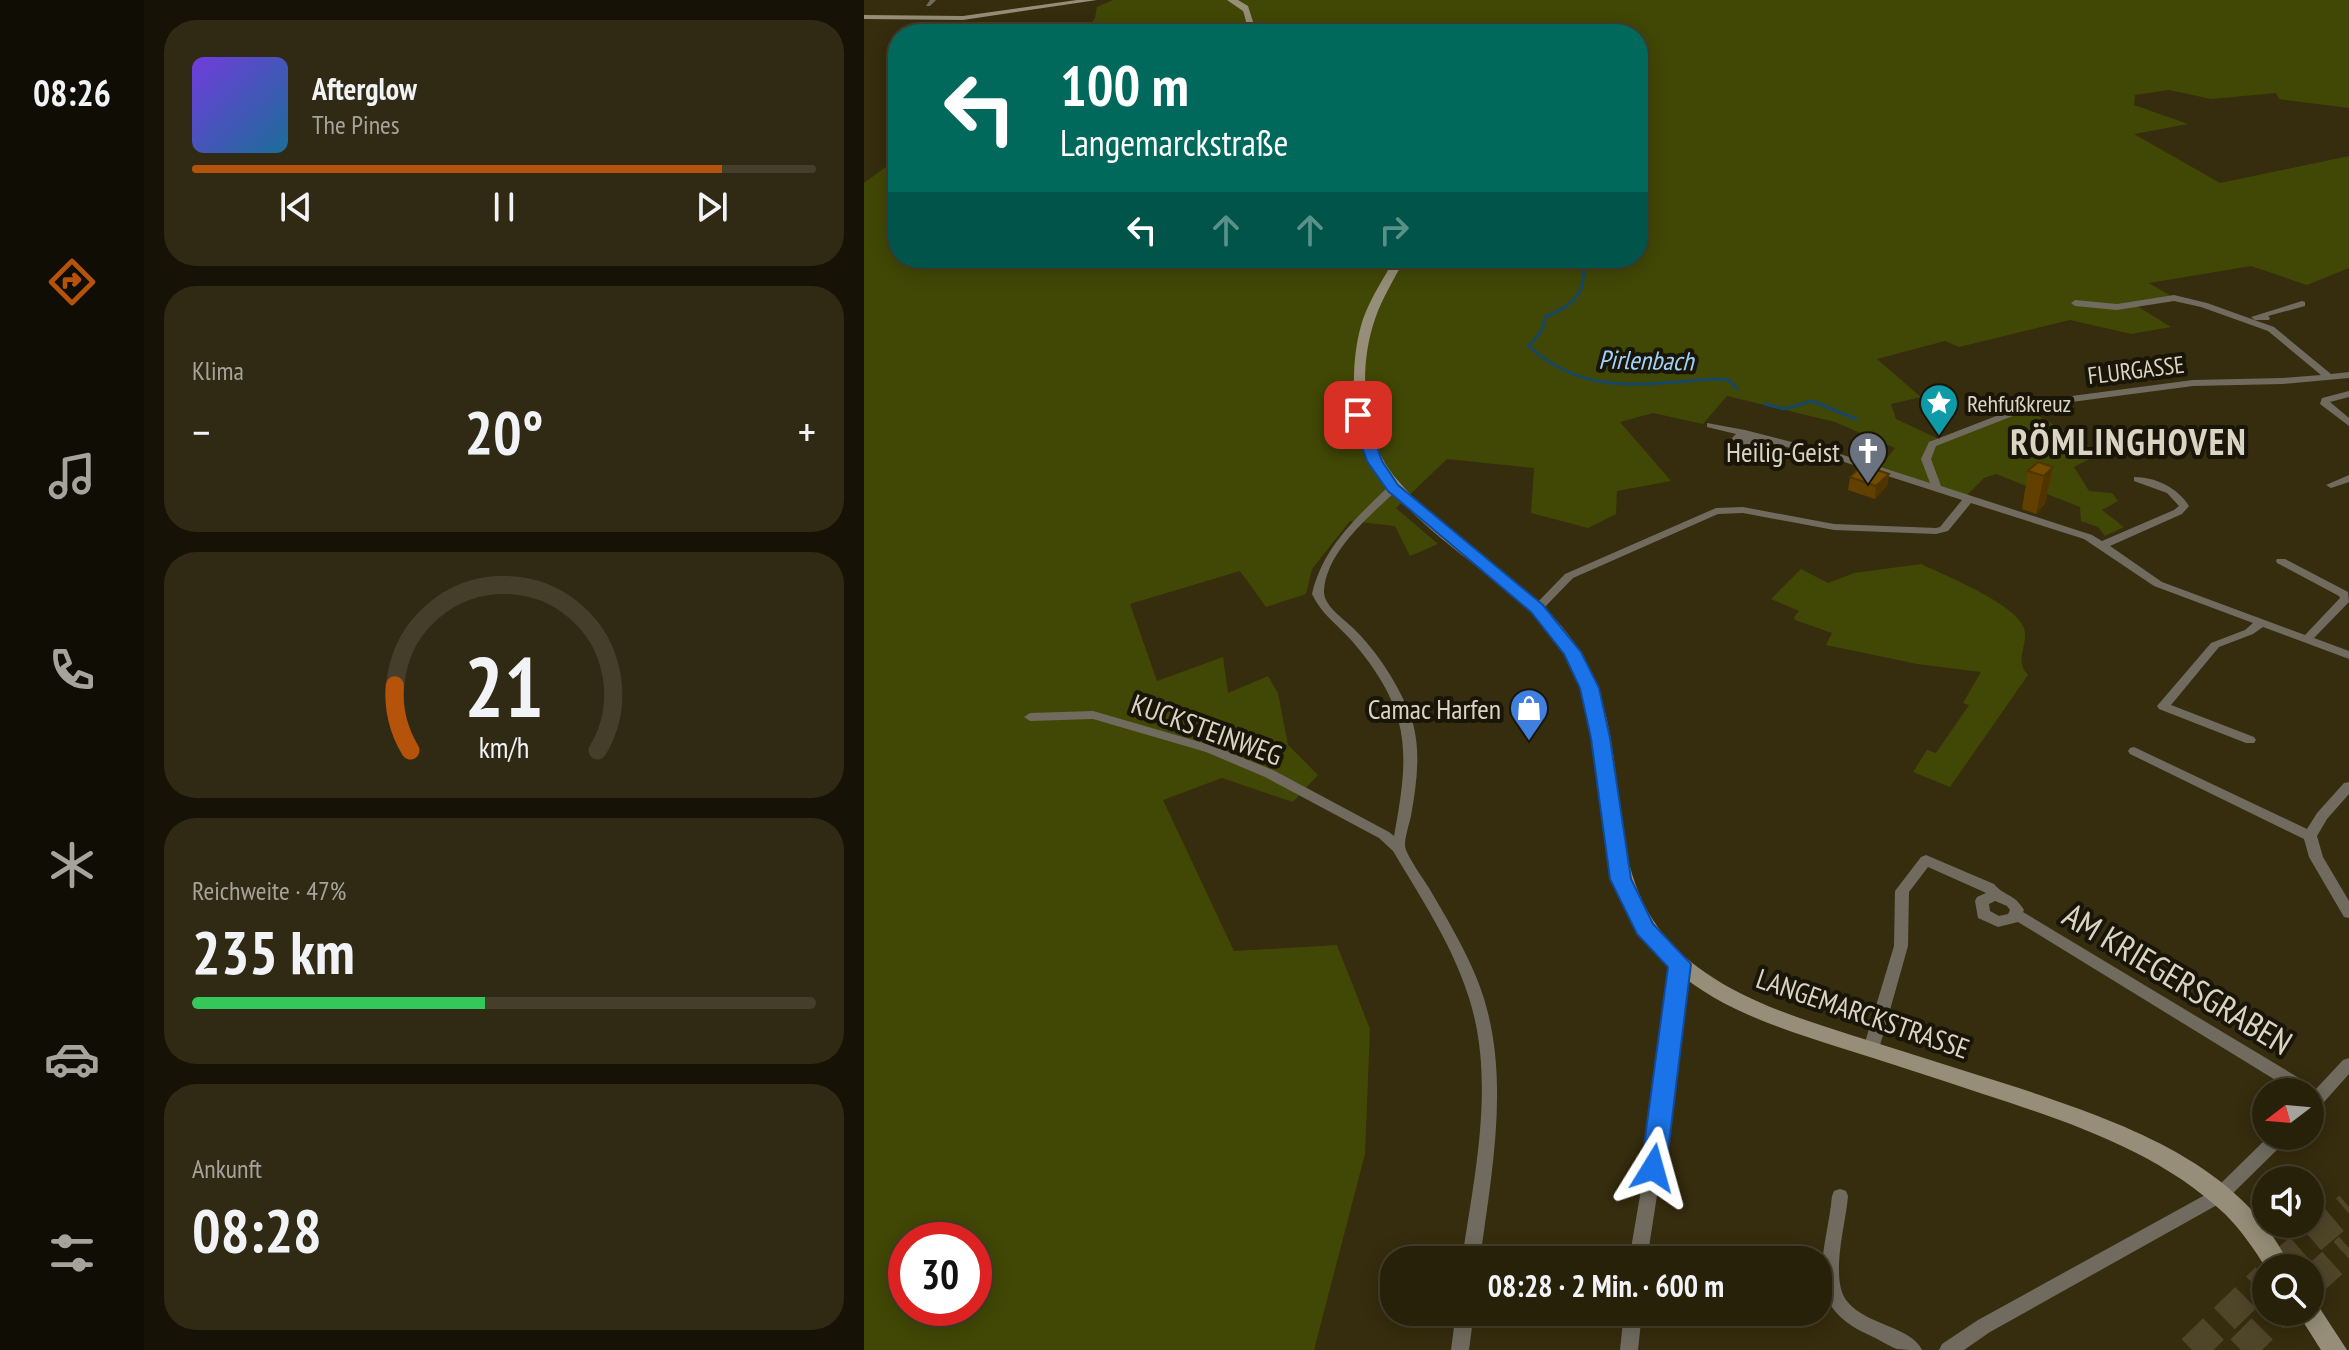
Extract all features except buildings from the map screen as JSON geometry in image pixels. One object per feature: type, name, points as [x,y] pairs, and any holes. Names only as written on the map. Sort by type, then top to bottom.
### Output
[{"type":"main road","points":[[864,17],[963,18],[1093,0]]},
{"type":"main road","points":[[1231,0],[1247,7],[1251,24]]},
{"type":"main road","name":"LANGEMARCKSTRASSE","points":[[1395,268],[1369,319],[1356,398],[1364,438],[1393,488],[1537,609],[1566,643],[1589,688],[1601,738],[1614,849],[1630,903],[1644,929],[1680,964],[1723,994],[1747,1006],[1787,1023],[2110,1129],[2168,1159],[2237,1210],[2269,1254]]},
{"type":"main road","points":[[2319,1326],[2335,1350]]},
{"type":"street","points":[[2075,303],[2117,307],[2174,298],[2254,319],[2271,329],[2329,377]]},
{"type":"street","points":[[2254,319],[2302,304]]},
{"type":"street","name":"FLURGASSE","points":[[1936,486],[1926,459],[1932,444],[2025,408],[2193,383],[2349,375]]},
{"type":"street","points":[[2349,394],[2325,400],[2325,404],[2349,423]]},
{"type":"street","points":[[1710,425],[1745,433],[1737,438],[1738,441],[1746,443],[1764,437],[1936,486],[2088,537],[2138,574],[2158,584],[2349,655]]},
{"type":"street","points":[[2331,485],[2349,478]]},
{"type":"street","points":[[2102,545],[2178,512],[2184,506],[2181,499],[2163,486],[2138,479]]},
{"type":"street","points":[[1393,488],[1357,522],[1328,556],[1318,594],[1381,669],[1397,696],[1409,726],[1413,750],[1411,775],[1398,848],[1436,911],[1481,1015],[1488,1058],[1488,1122],[1473,1246]]},
{"type":"street","points":[[1537,609],[1569,576],[1716,511],[1743,510],[1834,527],[1936,531],[1944,529],[1969,498]]},
{"type":"street","points":[[2281,561],[2344,594],[2346,599],[2307,639]]},
{"type":"street","points":[[2250,740],[2163,706],[2215,645],[2249,632],[2263,622]]},
{"type":"street","name":"KUCKSTEINWEG","points":[[1030,717],[1093,715],[1210,749],[1270,774],[1384,835],[1398,848]]},
{"type":"street","points":[[2134,751],[2310,836]]},
{"type":"street","points":[[2349,786],[2322,816],[2310,836],[2316,857],[2349,913]]},
{"type":"street","name":"AM KRIEGERSGRABEN","points":[[1871,1049],[1900,955],[1902,891],[1926,860],[1989,888],[1995,895],[2012,902],[2017,915],[2280,1078]]},
{"type":"street","name":"AM KRIEGERSGRABEN","points":[[1995,895],[1982,901],[1983,914],[2005,922],[2017,915]]},
{"type":"street","points":[[1640,1246],[1680,964]]},
{"type":"street","points":[[2324,1086],[2349,1064]]},
{"type":"street","points":[[1948,1350],[1984,1326],[2220,1195],[2266,1150]]},
{"type":"street","points":[[1840,1196],[1839,1222],[1828,1274],[1830,1291],[1837,1305],[1850,1317],[1902,1340],[1913,1350]]},
{"type":"street","points":[[1460,1350],[1463,1326]]},
{"type":"street","points":[[1629,1350],[1632,1326]]},
{"type":"green space","points":[[1113,0],[2349,0],[2349,108],[2279,99],[2276,93],[2211,99],[2169,90],[2135,95],[2134,105],[2188,124],[2134,134],[2220,183],[2349,156],[2349,268],[2307,285],[2251,266],[2149,283],[2173,297],[2132,303],[2171,327],[2131,334],[2070,320],[1959,347],[1945,341],[1877,359],[1921,397],[1891,404],[1896,419],[1941,440],[2025,408],[2101,453],[2074,467],[2089,491],[2112,493],[2118,501],[2102,510],[2124,527],[2105,536],[2098,527],[2081,521],[2080,507],[1996,474],[1984,478],[1966,496],[1879,468],[1895,448],[1835,422],[1727,396],[1703,424],[1653,413],[1620,422],[1671,481],[1617,491],[1616,514],[1588,528],[1531,513],[1534,468],[1447,459],[1396,508],[1438,544],[1410,556],[1395,526],[1350,521],[1312,569],[1306,594],[1266,607],[1240,571],[1130,604],[1157,681],[1223,657],[1228,693],[1268,676],[1278,693],[1288,745],[1318,775],[1293,802],[1222,778],[1163,800],[1234,951],[1337,945],[1370,1029],[1365,1154],[1314,1350],[864,1350],[864,183],[888,165],[888,268],[1648,268],[1648,24],[1090,24],[1097,7]]},
{"type":"green space","points":[[1921,564],[1998,603],[2021,623],[2025,633],[2022,665],[2028,675],[1950,787],[1913,772],[1927,750],[1936,753],[1969,705],[1963,703],[1981,672],[1917,664],[1826,645],[1832,633],[1795,620],[1799,611],[1771,599],[1801,569],[1828,583],[1854,573]]},
{"type":"waterway","name":"Pirlenbach","points":[[1583,268],[1583,279],[1577,295],[1572,302],[1545,317],[1542,330],[1529,346],[1550,363],[1572,374],[1617,384],[1716,379],[1729,380],[1737,389]]},
{"type":"waterway","name":"Pirlenbach","points":[[1765,404],[1784,409],[1812,401],[1856,419]]},
{"type":"tunnel","points":[[2294,1254],[2349,1207]]},
{"type":"tunnel","points":[[2324,1270],[2349,1248]]},
{"type":"tunnel","points":[[2192,1350],[2252,1292]]},
{"type":"tunnel","points":[[2241,1350],[2265,1326]]},
{"type":"place","name":"Rehfußkreuz","points":[[1939,437]]},
{"type":"place","name":"Heilig-Geist","points":[[1868,485]]},
{"type":"place","name":"Camac Harfen","points":[[1529,742]]},
{"type":"district","name":"RÖMLINGHOVEN","points":[[2129,441]]},
{"type":"route","points":[[1358,415],[1375,461],[1393,488],[1537,609],[1572,652],[1589,688],[1601,738],[1614,849],[1621,879],[1644,929],[1680,964],[1653,1168]]}]
